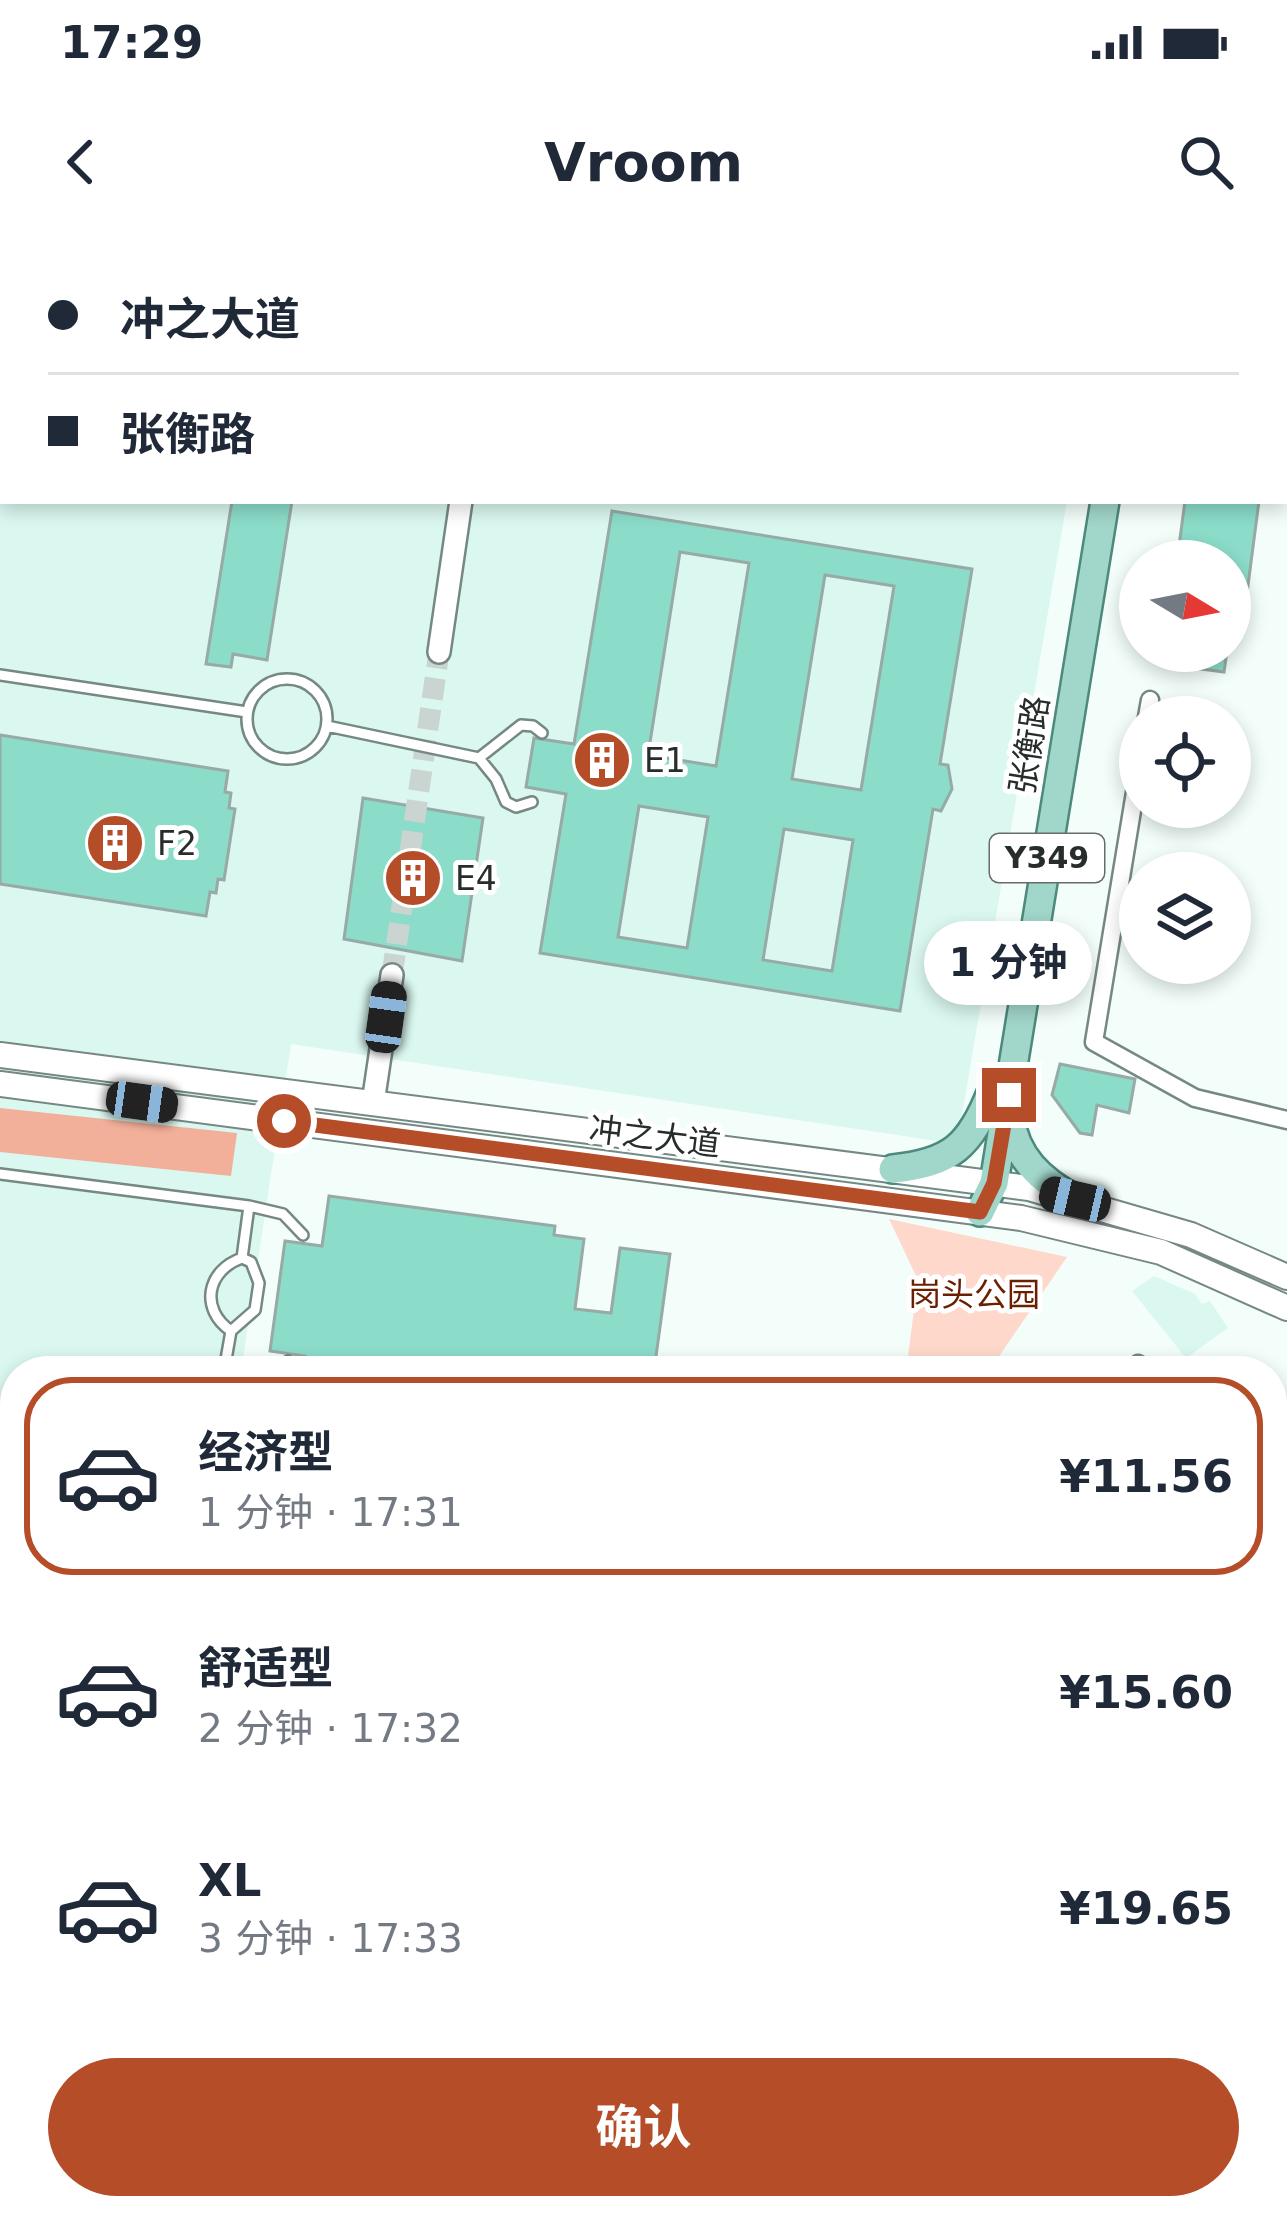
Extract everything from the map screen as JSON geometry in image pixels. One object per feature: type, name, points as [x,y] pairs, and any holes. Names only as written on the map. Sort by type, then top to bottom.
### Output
[{"type":"main road","name":"张衡路","points":[[1000,1094],[1086,504]]},
{"type":"main road","name":"张衡路","points":[[980,1212],[1105,504]]},
{"type":"main road","name":"冲之大道","points":[[0,1055],[985,1182],[1075,1199],[1191,1235],[1287,1277]]},
{"type":"main road","name":"冲之大道","points":[[0,1084],[1070,1227],[1161,1252],[1287,1308]]},
{"type":"main road","points":[[893,1169],[919,1166],[956,1151],[1000,1094]]},
{"type":"main road","points":[[1000,1094],[1029,1164],[1042,1179],[1075,1199]]},
{"type":"street","points":[[439,652],[461,504]]},
{"type":"street","points":[[1129,828],[1094,1042],[1195,1098],[1287,1120]]},
{"type":"street","points":[[373,1103],[392,975]]},
{"type":"lane","points":[[0,675],[247,712]]},
{"type":"lane","points":[[298,680],[321,697],[327,726],[310,753],[294,760],[276,759],[250,737],[247,712],[255,693],[268,684],[298,680]]},
{"type":"lane","points":[[479,758],[521,724],[542,733]]},
{"type":"lane","points":[[327,726],[479,758],[506,802],[516,807],[532,802]]},
{"type":"lane","points":[[0,1174],[249,1206],[283,1214],[303,1235]]},
{"type":"lane","points":[[242,1258],[249,1206]]},
{"type":"lane","points":[[227,1356],[231,1330],[255,1310],[260,1283],[251,1262],[242,1258],[227,1263],[213,1280],[210,1306],[218,1322],[231,1330]]},
{"type":"shaded area","points":[[0,504],[1066,504],[957,1144],[291,1044],[243,1356],[0,1356]]},
{"type":"shaded area","points":[[0,1108],[237,1133],[231,1176],[0,1152]]},
{"type":"shaded area","points":[[1154,1276],[1195,1294],[1202,1304],[1210,1301],[1228,1328],[1184,1356],[1132,1291]]},
{"type":"green space","name":"岗头公园","points":[[889,1219],[1067,1257],[999,1356],[908,1356],[918,1280]]},
{"type":"building","points":[[232,504],[292,504],[267,660],[233,654],[231,667],[206,664]]},
{"type":"building","points":[[1185,504],[1259,504],[1251,562],[1251,540],[1180,540]]},
{"type":"building","name":"E1","points":[[612,511],[972,569],[940,764],[948,765],[952,789],[941,811],[933,809],[900,1011],[540,953],[566,794],[526,787],[534,738],[574,744]],"holes":[[[680,552],[749,563],[716,766],[648,755]],[[825,575],[894,586],[861,790],[792,779]],[[639,806],[708,817],[687,948],[618,937]],[[784,829],[853,840],[832,971],[763,960]]]},
{"type":"building","name":"F2","points":[[0,735],[228,771],[225,792],[231,793],[229,808],[235,809],[224,880],[218,879],[216,893],[210,892],[206,916],[0,884]]},
{"type":"building","name":"E4","points":[[363,798],[483,818],[462,961],[344,939]]},
{"type":"building","points":[[1060,1064],[1135,1079],[1129,1113],[1097,1105],[1092,1135],[1080,1133],[1052,1095]]},
{"type":"building","points":[[329,1196],[555,1226],[554,1235],[584,1239],[575,1309],[611,1313],[620,1248],[670,1254],[656,1356],[305,1356],[270,1351],[285,1241],[322,1246]]},
{"type":"tunnel","points":[[392,975],[439,652]]},
{"type":"place","name":"E1","points":[[602,760]]},
{"type":"place","name":"F2","points":[[115,843]]},
{"type":"place","name":"E4","points":[[413,878]]},
{"type":"route","points":[[284,1121],[980,1212],[994,1183],[1009,1095]]}]
